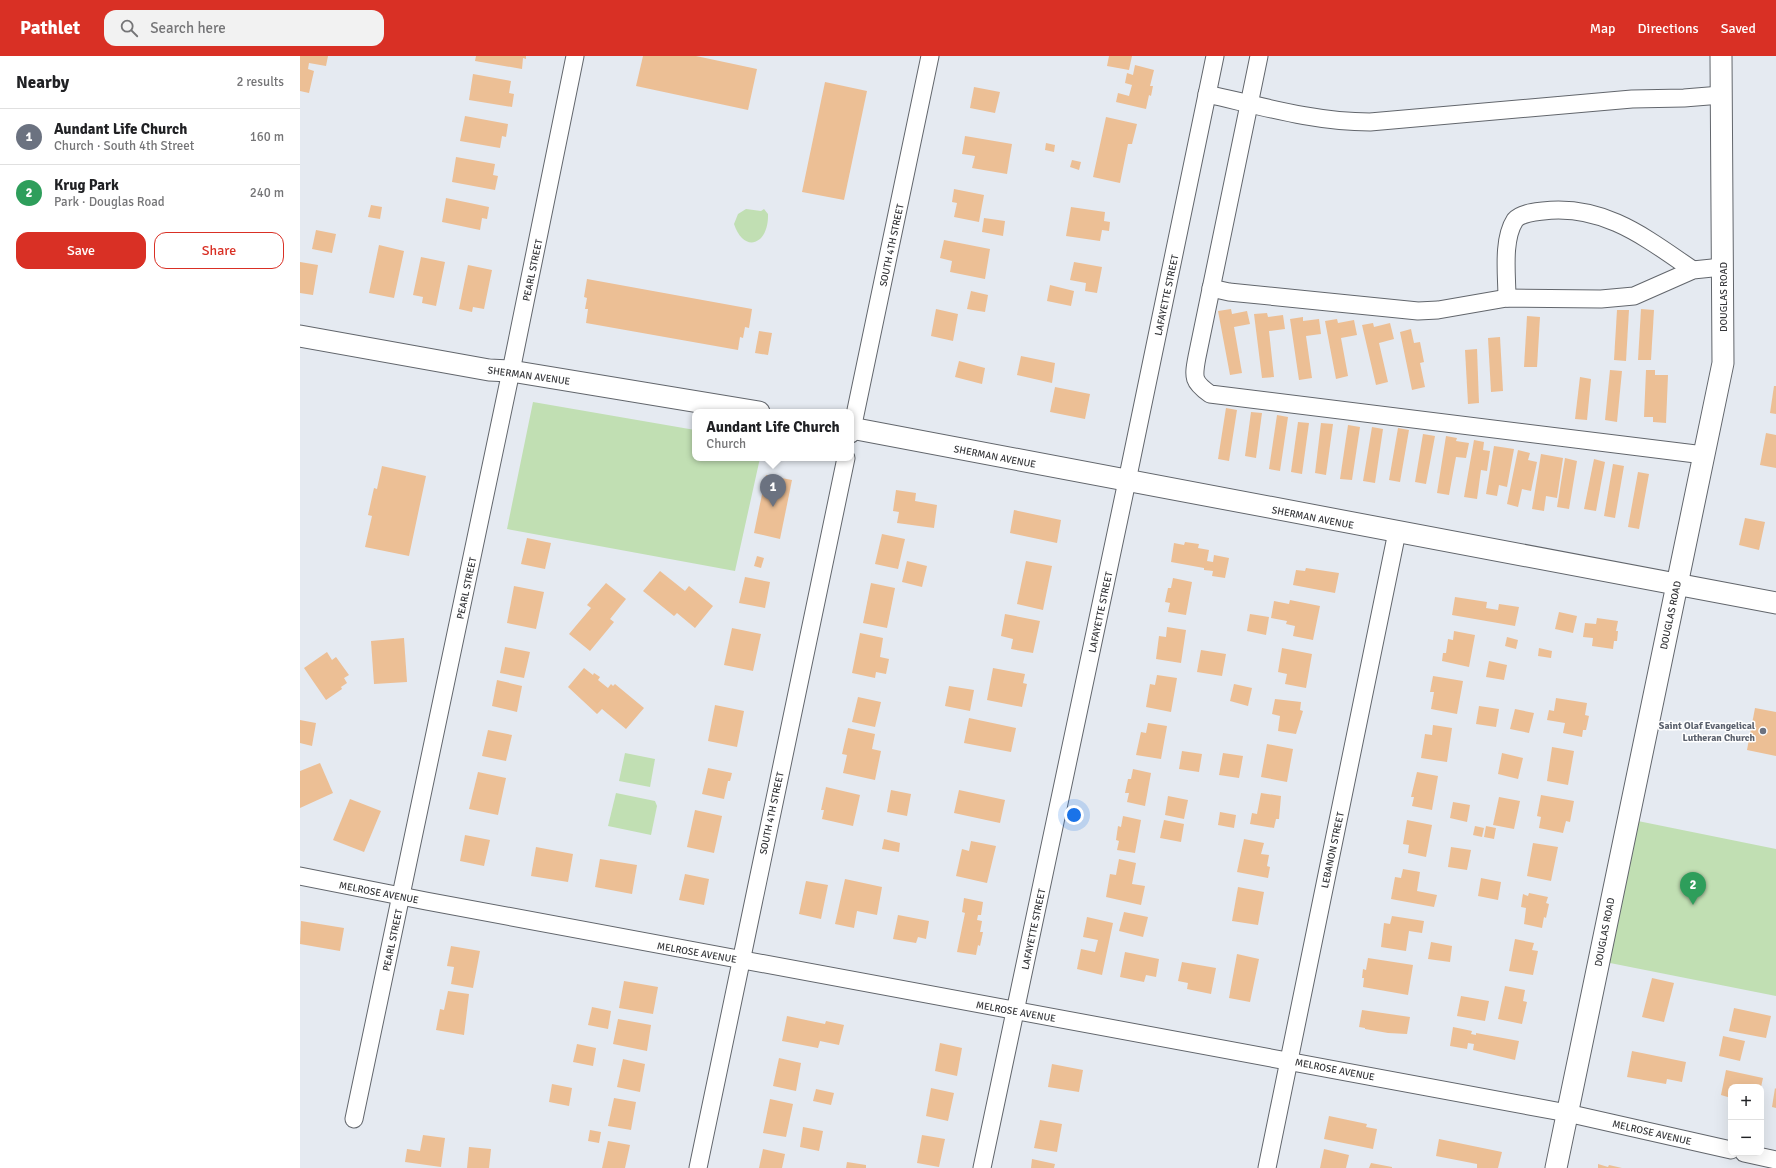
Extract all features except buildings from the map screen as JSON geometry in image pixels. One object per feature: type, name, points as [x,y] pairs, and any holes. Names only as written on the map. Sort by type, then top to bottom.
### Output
[{"type":"street","name":"PEARL STREET","points":[[354,1119],[511,371],[575,56]]},
{"type":"street","name":"SOUTH 4TH STREET","points":[[854,416],[930,56]]},
{"type":"street","name":"LAFAYETTE STREET","points":[[982,1168],[1215,56]]},
{"type":"street","points":[[1259,56],[1194,372],[1198,385],[1210,394],[1704,455]]},
{"type":"street","name":"DOUGLAS ROAD","points":[[1556,1168],[1723,363],[1721,56]]},
{"type":"street","points":[[1207,94],[1294,114],[1334,121],[1370,122],[1632,99],[1721,96]]},
{"type":"street","points":[[1507,298],[1507,238],[1516,219],[1529,212],[1554,210],[1581,211],[1607,218],[1650,241],[1693,270]]},
{"type":"street","points":[[1211,288],[1230,292],[1418,311],[1438,310],[1507,298],[1601,299],[1634,296],[1693,270],[1722,267]]},
{"type":"street","name":"SHERMAN AVENUE","points":[[300,336],[489,370],[511,371],[741,409]]},
{"type":"street","name":"SHERMAN AVENUE","points":[[854,431],[1776,603]]},
{"type":"street","name":"SOUTH 4TH STREET","points":[[698,1168],[740,960],[845,461]]},
{"type":"street","name":"LEBANON STREET","points":[[1267,1168],[1397,532]]},
{"type":"street","name":"MELROSE AVENUE","points":[[300,876],[401,897],[1289,1060],[1567,1113],[1728,1149]]},
{"type":"street","points":[[1758,1156],[1776,1160]]},
{"type":"green space","points":[[746,209],[761,211],[764,209],[768,214],[765,233],[755,242],[749,242],[744,239],[738,233],[734,224],[738,214]]},
{"type":"green space","points":[[533,402],[692,429],[692,461],[759,461],[735,571],[507,529]]},
{"type":"green space","points":[[625,753],[655,759],[650,787],[619,781]]},
{"type":"green space","points":[[616,793],[655,801],[657,806],[651,835],[608,826]]},
{"type":"green space","points":[[1628,819],[1776,849],[1776,996],[1600,961]]},
{"type":"place","name":"Aundant Life Church","points":[[773,507]]},
{"type":"place","name":"Saint Olaf Evangelical Lutheran Church","points":[[1763,731]]},
{"type":"place","name":"Krug Park","points":[[1693,905]]}]
